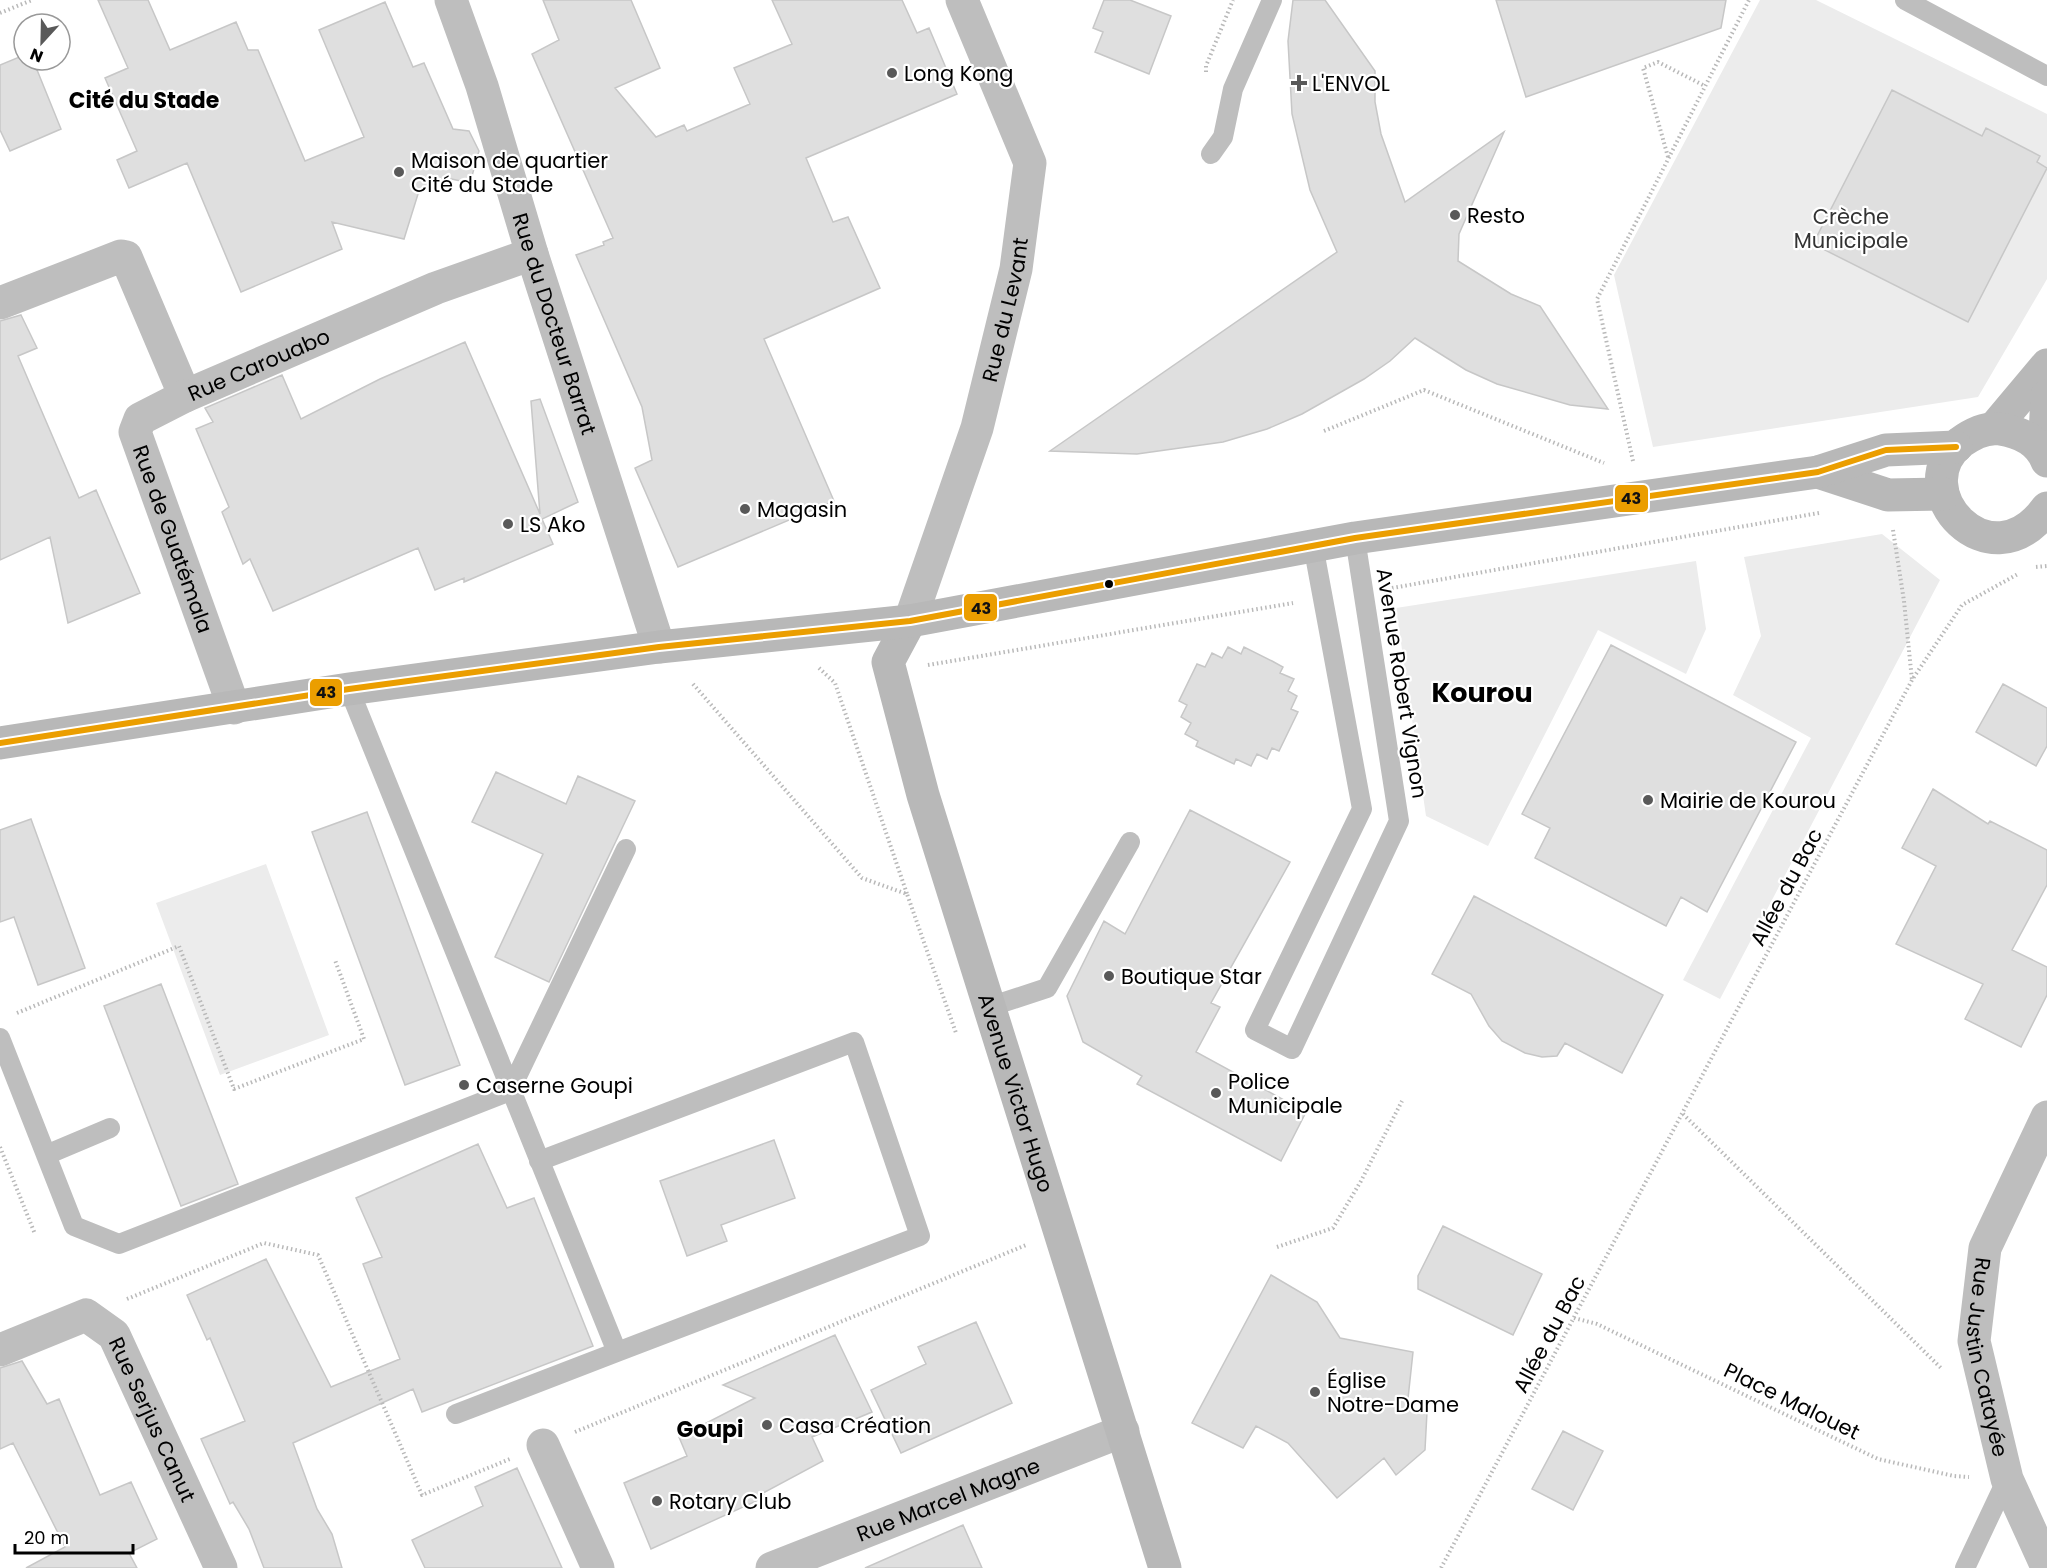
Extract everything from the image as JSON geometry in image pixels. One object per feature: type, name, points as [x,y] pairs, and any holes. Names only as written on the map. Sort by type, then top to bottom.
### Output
[{"type":"main road","points":[[1994,428],[2047,365]]},
{"type":"main road","points":[[2045,457],[2047,396]]},
{"type":"main road","points":[[2044,518],[2023,532],[2007,538],[1990,538],[1974,533],[1959,523],[1949,510],[1943,494],[1942,477],[1947,461],[1956,447],[1980,431],[1994,428],[2013,431],[2030,440],[2045,457]]},
{"type":"main road","points":[[0,743],[349,689],[659,647],[910,621],[1355,538],[1818,471],[1886,450],[1956,447]]},
{"type":"main road","points":[[1818,471],[1888,495],[1943,494]]},
{"type":"main road","name":"Avenue Victor Hugo","points":[[910,621],[888,662],[923,795],[1165,1568]]},
{"type":"street","name":"Rue du Docteur Barrat","points":[[451,0],[482,86],[532,254],[659,647]]},
{"type":"street","name":"Rue du Levant","points":[[910,621],[977,428],[1016,268],[1030,163],[962,0]]},
{"type":"street","name":"Rue Carouabo","points":[[0,303],[121,256],[126,257],[185,396],[436,288],[532,254]]},
{"type":"street","name":"Rue de Guatémala","points":[[185,396],[140,419],[135,432],[234,708]]},
{"type":"street","name":"Rue Justin Catayée","points":[[2047,1117],[1985,1248],[1974,1341],[2007,1479],[2047,1567]]},
{"type":"street","points":[[0,1350],[86,1315]]},
{"type":"street","name":"Rue Serjus Canut","points":[[86,1315],[114,1335],[221,1568]]},
{"type":"street","name":"Rue Marcel Magne","points":[[772,1568],[1122,1431]]},
{"type":"street","points":[[543,1445],[598,1568]]},
{"type":"lane","points":[[1211,154],[1223,137],[1233,89],[1272,0]]},
{"type":"lane","points":[[1905,0],[2047,76]]},
{"type":"lane","name":"Avenue Robert Vignon","points":[[1313,545],[1362,809],[1255,1030],[1292,1049],[1400,821],[1355,538]]},
{"type":"lane","points":[[349,689],[617,1352]]},
{"type":"lane","points":[[990,1007],[1047,988],[1130,842]]},
{"type":"lane","points":[[0,1038],[74,1226],[119,1244],[510,1091],[626,849]]},
{"type":"lane","points":[[456,1414],[920,1236],[854,1042],[539,1161]]},
{"type":"lane","points":[[46,1155],[110,1128]]},
{"type":"lane","points":[[1965,1568],[2007,1479]]},
{"type":"path","points":[[0,13],[32,0]]},
{"type":"path","points":[[1634,466],[1597,299],[1749,0]]},
{"type":"path","points":[[1668,158],[1643,68],[1658,62],[1705,86]]},
{"type":"path","points":[[1324,431],[1424,390],[1615,468]]},
{"type":"path","points":[[1888,495],[1904,601],[1912,681]]},
{"type":"path","points":[[1388,588],[1824,512]]},
{"type":"path","points":[[2029,565],[2047,559]]},
{"type":"path","name":"Allée du Bac","points":[[1441,1568],[1912,681],[1962,605],[2020,573]]},
{"type":"path","points":[[923,665],[1294,603]]},
{"type":"path","points":[[818,667],[836,683],[958,1041]]},
{"type":"path","points":[[705,683],[693,684],[862,878],[907,894]]},
{"type":"path","points":[[10,1016],[179,946],[234,1089],[364,1039],[335,960]]},
{"type":"path","points":[[1277,1247],[1333,1228],[1361,1181],[1402,1101]]},
{"type":"path","points":[[1683,1114],[1942,1370]]},
{"type":"path","points":[[0,1147],[35,1233]]},
{"type":"path","points":[[86,1315],[264,1243],[318,1255],[422,1495],[1029,1244],[1025,1233]]},
{"type":"path","name":"Place Malouet","points":[[1574,1318],[1597,1324],[1878,1459],[1954,1476],[2007,1479]]},
{"type":"green space","name":"Crèche Municipale","points":[[1760,0],[1816,0],[2047,114],[2047,279],[1978,397],[1653,447],[1614,275]]},
{"type":"green space","points":[[1882,534],[1940,580],[1720,999],[1683,980],[1811,738],[1733,695],[1761,636],[1744,557]]},
{"type":"green space","points":[[1696,561],[1706,629],[1686,674],[1598,630],[1488,846],[1426,816],[1396,608]]},
{"type":"green space","points":[[266,864],[329,1035],[220,1075],[156,903]]},
{"type":"building","points":[[98,0],[148,0],[170,50],[236,22],[248,50],[258,50],[305,161],[364,137],[319,30],[385,2],[413,67],[424,63],[453,129],[469,131],[479,151],[470,183],[447,178],[418,194],[404,239],[332,222],[342,249],[241,292],[187,163],[129,188],[117,160],[137,151],[105,78],[128,68]]},
{"type":"building","points":[[543,0],[631,0],[660,68],[615,88],[656,137],[684,125],[687,131],[750,104],[734,68],[792,44],[772,0],[902,0],[917,33],[929,28],[957,94],[806,158],[833,222],[848,217],[880,288],[764,339],[834,501],[678,567],[635,468],[652,460],[642,407],[576,255],[604,245],[603,242],[613,238],[532,54],[559,40]]},
{"type":"building","points":[[1104,0],[1130,0],[1171,16],[1149,74],[1095,52],[1103,32],[1093,28]]},
{"type":"building","points":[[1293,0],[1325,0],[1375,71],[1375,102],[1381,134],[1405,202],[1504,132],[1459,234],[1458,261],[1511,294],[1540,306],[1608,409],[1570,405],[1497,384],[1466,370],[1415,338],[1390,361],[1364,379],[1302,414],[1267,429],[1223,442],[1137,454],[1050,451],[1337,252],[1310,190],[1292,114],[1288,41]]},
{"type":"building","points":[[1496,0],[1726,0],[1721,28],[1526,97]]},
{"type":"building","points":[[12,60],[12,72],[38,72],[61,129],[10,151],[0,130],[0,65]]},
{"type":"building","name":"Crèche Municipale","points":[[1892,90],[1982,136],[1986,128],[2040,156],[2037,162],[2047,168],[1968,322],[1813,244]]},
{"type":"building","points":[[21,315],[37,348],[18,356],[79,498],[96,490],[140,593],[68,623],[50,537],[0,560],[0,321]]},
{"type":"building","points":[[465,342],[540,514],[531,401],[540,399],[578,502],[542,519],[553,544],[464,582],[464,578],[435,590],[418,548],[273,611],[250,559],[243,564],[222,512],[229,507],[196,429],[213,422],[205,408],[282,375],[301,419],[380,379]]},
{"type":"building","name":"Mairie de Kourou","points":[[1611,645],[1796,742],[1707,912],[1681,897],[1666,926],[1535,858],[1550,828],[1522,814]]},
{"type":"building","points":[[1228,647],[1241,654],[1244,647],[1283,667],[1280,673],[1294,679],[1288,691],[1297,696],[1291,709],[1298,712],[1279,751],[1272,748],[1267,759],[1257,754],[1251,766],[1236,759],[1234,764],[1196,746],[1198,741],[1185,734],[1191,723],[1181,717],[1187,705],[1179,701],[1197,664],[1205,667],[1212,653],[1222,658]]},
{"type":"building","points":[[2003,684],[2047,708],[2047,746],[2036,766],[1976,732]]},
{"type":"building","points":[[496,772],[566,804],[578,776],[635,801],[549,982],[495,957],[543,854],[472,822]]},
{"type":"building","points":[[1933,789],[1988,824],[1990,821],[2047,850],[2047,885],[2012,950],[2047,967],[2047,995],[2021,1047],[1965,1019],[1983,984],[1896,944],[1936,866],[1902,848]]},
{"type":"building","points":[[1190,810],[1290,862],[1211,1003],[1220,1007],[1196,1052],[1306,1112],[1281,1161],[1137,1084],[1142,1076],[1083,1042],[1067,996],[1104,921],[1125,934]]},
{"type":"building","points":[[367,812],[460,1065],[405,1085],[312,832]]},
{"type":"building","points":[[31,819],[85,968],[38,985],[14,917],[0,922],[0,830]]},
{"type":"building","points":[[1474,896],[1663,995],[1622,1073],[1565,1043],[1557,1056],[1542,1057],[1525,1053],[1502,1041],[1489,1026],[1471,994],[1432,974]]},
{"type":"building","points":[[161,984],[238,1184],[181,1206],[104,1006]]},
{"type":"building","points":[[774,1140],[795,1198],[721,1225],[727,1241],[687,1256],[660,1181]]},
{"type":"building","points":[[478,1144],[507,1208],[534,1198],[593,1346],[422,1412],[413,1389],[293,1443],[317,1509],[332,1534],[342,1568],[264,1568],[249,1529],[233,1502],[230,1504],[201,1439],[245,1421],[210,1338],[207,1340],[187,1295],[266,1259],[331,1387],[400,1359],[363,1264],[382,1257],[356,1198]]},
{"type":"building","points":[[1443,1226],[1542,1274],[1513,1335],[1418,1289],[1418,1276]]},
{"type":"building","name":"Église Notre-Dame","points":[[1271,1275],[1317,1302],[1340,1338],[1413,1352],[1407,1408],[1427,1412],[1425,1450],[1396,1475],[1384,1458],[1337,1498],[1288,1443],[1256,1426],[1243,1448],[1192,1423]]},
{"type":"building","points":[[976,1322],[1012,1403],[901,1453],[871,1390],[926,1364],[918,1347]]},
{"type":"building","points":[[835,1335],[872,1412],[812,1437],[823,1461],[763,1493],[765,1497],[651,1549],[624,1483],[687,1456],[679,1437],[755,1398],[723,1385]]},
{"type":"building","points":[[22,1361],[47,1404],[59,1399],[100,1495],[131,1482],[157,1539],[129,1553],[137,1568],[26,1568],[65,1547],[13,1443],[0,1449],[0,1368]]},
{"type":"building","points":[[1563,1431],[1603,1451],[1573,1510],[1532,1489]]},
{"type":"building","points":[[517,1468],[562,1568],[425,1568],[412,1540],[483,1506],[475,1487]]},
{"type":"building","points":[[963,1525],[982,1568],[865,1568]]},
{"type":"transit line","name":"43","points":[[0,743],[349,689],[659,647],[910,621],[1355,538],[1818,472],[1886,450],[1956,447]]},
{"type":"place","name":"Long Kong","points":[[892,73]]},
{"type":"place","name":"L'ENVOL","points":[[1299,83]]},
{"type":"place","name":"Maison de quartier Cité du Stade","points":[[399,172]]},
{"type":"place","name":"Resto","points":[[1455,215]]},
{"type":"place","name":"Magasin","points":[[745,509]]},
{"type":"place","name":"LS Ako","points":[[508,524]]},
{"type":"place","name":"Mairie de Kourou","points":[[1648,800]]},
{"type":"place","name":"Boutique Star","points":[[1109,976]]},
{"type":"place","name":"Caserne Goupi","points":[[464,1085]]},
{"type":"place","name":"Police Municipale","points":[[1216,1093]]},
{"type":"place","name":"Église Notre-Dame","points":[[1315,1392]]},
{"type":"place","name":"Casa Création","points":[[767,1425]]},
{"type":"place","name":"Rotary Club","points":[[657,1501]]},
{"type":"district","name":"Cité du Stade","points":[[144,100]]},
{"type":"district","name":"Kourou","points":[[1482,692]]},
{"type":"district","name":"Goupi","points":[[710,1429]]}]
